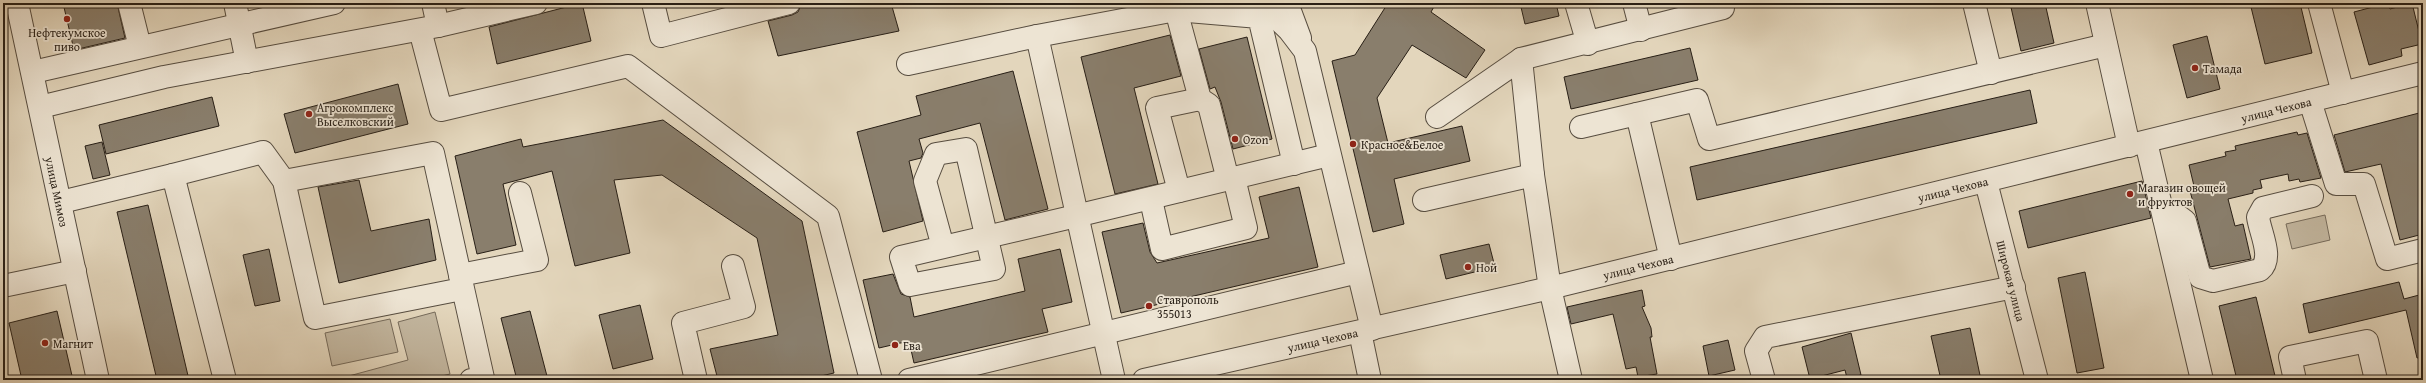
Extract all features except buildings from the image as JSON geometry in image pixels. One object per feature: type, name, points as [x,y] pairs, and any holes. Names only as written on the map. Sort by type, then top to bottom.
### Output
[{"type":"street","name":"улица Мимоз","points":[[17,3],[61,202],[98,380]]},
{"type":"street","points":[[129,3],[140,47]]},
{"type":"street","points":[[234,3],[247,62]]},
{"type":"street","points":[[33,72],[334,3]]},
{"type":"street","points":[[433,3],[429,28],[441,110],[628,66],[828,216],[872,380]]},
{"type":"street","points":[[40,107],[164,77],[429,28],[536,3]]},
{"type":"street","points":[[653,3],[661,36],[789,3]]},
{"type":"street","points":[[1261,3],[1289,30],[1305,51]]},
{"type":"street","points":[[1288,3],[1305,51],[1358,272],[1366,330],[1370,380]]},
{"type":"street","points":[[1576,3],[1588,44]]},
{"type":"street","points":[[1634,3],[1641,30]]},
{"type":"street","points":[[1437,117],[1521,59],[1588,44],[1723,8],[1722,3]]},
{"type":"street","points":[[1974,3],[1991,73]]},
{"type":"street","points":[[2097,3],[2106,45],[2164,218],[2202,380]]},
{"type":"street","points":[[2319,3],[2342,93]]},
{"type":"street","points":[[1151,200],[1162,249],[1246,228],[1209,105],[1200,99],[1176,10]]},
{"type":"street","points":[[908,64],[1037,36],[1176,10],[1259,17],[1294,164]]},
{"type":"street","points":[[1037,36],[1102,332],[1114,380]]},
{"type":"street","points":[[1581,127],[1697,100],[1709,139],[2106,45]]},
{"type":"street","points":[[1521,59],[1533,175],[1550,288],[1571,380]]},
{"type":"street","name":"улица Чехова","points":[[1144,380],[1671,259],[2423,73]]},
{"type":"street","points":[[1178,191],[1158,108],[1200,99]]},
{"type":"street","points":[[2310,101],[2336,184],[2364,184],[2387,259],[2423,250]]},
{"type":"street","points":[[1637,114],[1671,259]]},
{"type":"street","points":[[942,247],[925,181],[936,154],[966,149],[988,236],[994,269],[910,285],[901,257],[988,236],[1077,215],[1151,200],[1178,191],[1329,156]]},
{"type":"street","points":[[61,202],[263,152],[284,181],[315,318],[461,282],[537,260],[520,193]]},
{"type":"street","points":[[284,181],[433,153],[461,282],[479,379]]},
{"type":"street","points":[[173,175],[225,380]]},
{"type":"street","points":[[1424,200],[1533,175]]},
{"type":"street","name":"Широкая улица","points":[[1986,182],[2037,380]]},
{"type":"street","points":[[2164,218],[2177,215],[2184,220],[2200,277],[2213,281],[2260,270],[2263,267],[2266,255],[2258,217],[2263,208],[2312,196]]},
{"type":"street","points":[[696,380],[683,323],[744,307],[733,266]]},
{"type":"street","points":[[3,286],[75,271]]},
{"type":"street","points":[[910,380],[1102,332],[1358,272]]},
{"type":"street","points":[[1764,380],[1756,351],[1766,337],[2014,286]]},
{"type":"street","points":[[2296,380],[2290,357],[2367,341],[2376,380]]},
{"type":"shaded area","points":[[2325,215],[2330,240],[2292,249],[2286,224]]},
{"type":"shaded area","points":[[435,312],[450,374],[426,380],[334,380],[408,360],[398,322]]},
{"type":"shaded area","points":[[390,319],[398,352],[332,366],[325,333]]},
{"type":"place","name":"Нефтекумское пиво","points":[[67,19]]},
{"type":"place","name":"Тамада","points":[[2195,68]]},
{"type":"place","name":"Агрокомплекс Выселковский","points":[[309,114]]},
{"type":"place","name":"Ozon","points":[[1235,139]]},
{"type":"place","name":"Красное&Белое","points":[[1353,144]]},
{"type":"place","name":"Магазин овощей и фруктов","points":[[2130,194]]},
{"type":"place","name":"Ной","points":[[1468,267]]},
{"type":"place","name":"Ставрополь 355013","points":[[1149,306]]},
{"type":"place","name":"Магнит","points":[[45,343]]},
{"type":"place","name":"Ева","points":[[895,345]]}]
